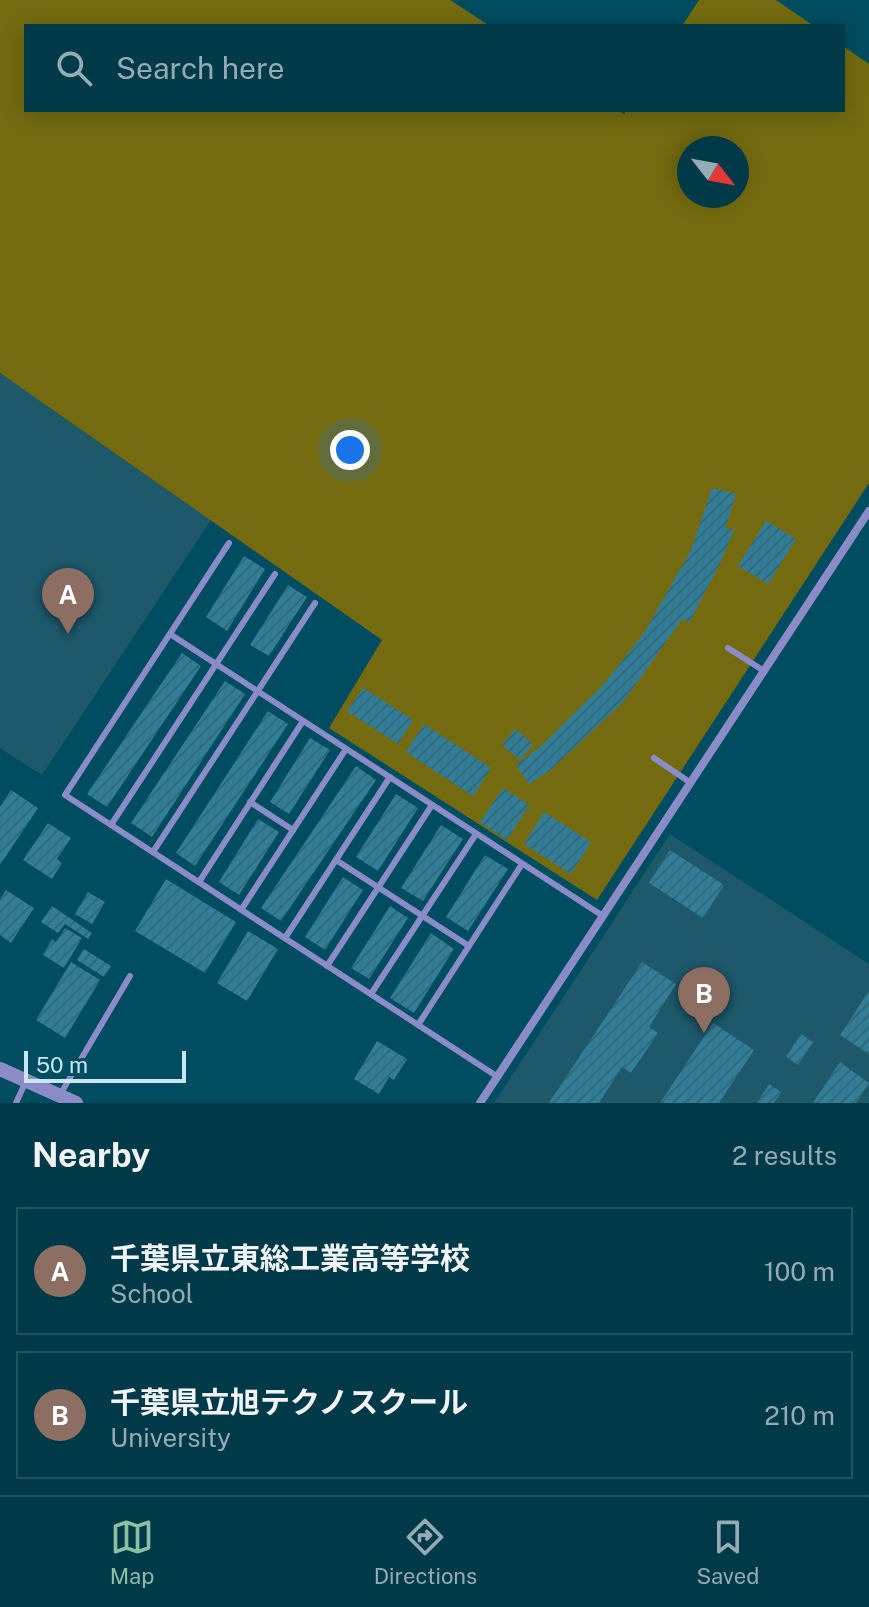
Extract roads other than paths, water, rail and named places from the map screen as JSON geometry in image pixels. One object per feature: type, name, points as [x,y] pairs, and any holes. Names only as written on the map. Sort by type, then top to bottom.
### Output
[{"type":"street","points":[[480,1103],[869,511]]},
{"type":"street","points":[[0,1069],[76,1103]]},
{"type":"lane","points":[[229,543],[65,795],[498,1077]]},
{"type":"lane","points":[[111,825],[275,574]]},
{"type":"lane","points":[[153,852],[315,603]]},
{"type":"lane","points":[[170,634],[603,916]]},
{"type":"lane","points":[[728,648],[764,671]]},
{"type":"lane","points":[[199,882],[303,721]]},
{"type":"lane","points":[[241,910],[346,749]]},
{"type":"lane","points":[[654,758],[691,783]]},
{"type":"lane","points":[[285,938],[390,777]]},
{"type":"lane","points":[[250,802],[293,830]]},
{"type":"lane","points":[[327,966],[432,805]]},
{"type":"lane","points":[[371,994],[476,834]]},
{"type":"lane","points":[[336,860],[469,946]]},
{"type":"lane","points":[[418,1025],[522,864]]},
{"type":"lane","points":[[60,1096],[130,976]]},
{"type":"lane","points":[[16,1103],[26,1081]]},
{"type":"place","name":"千葉県立東総工業高等学校","points":[[68,634]]},
{"type":"place","name":"千葉県立旭テクノスクール","points":[[704,1033]]}]
